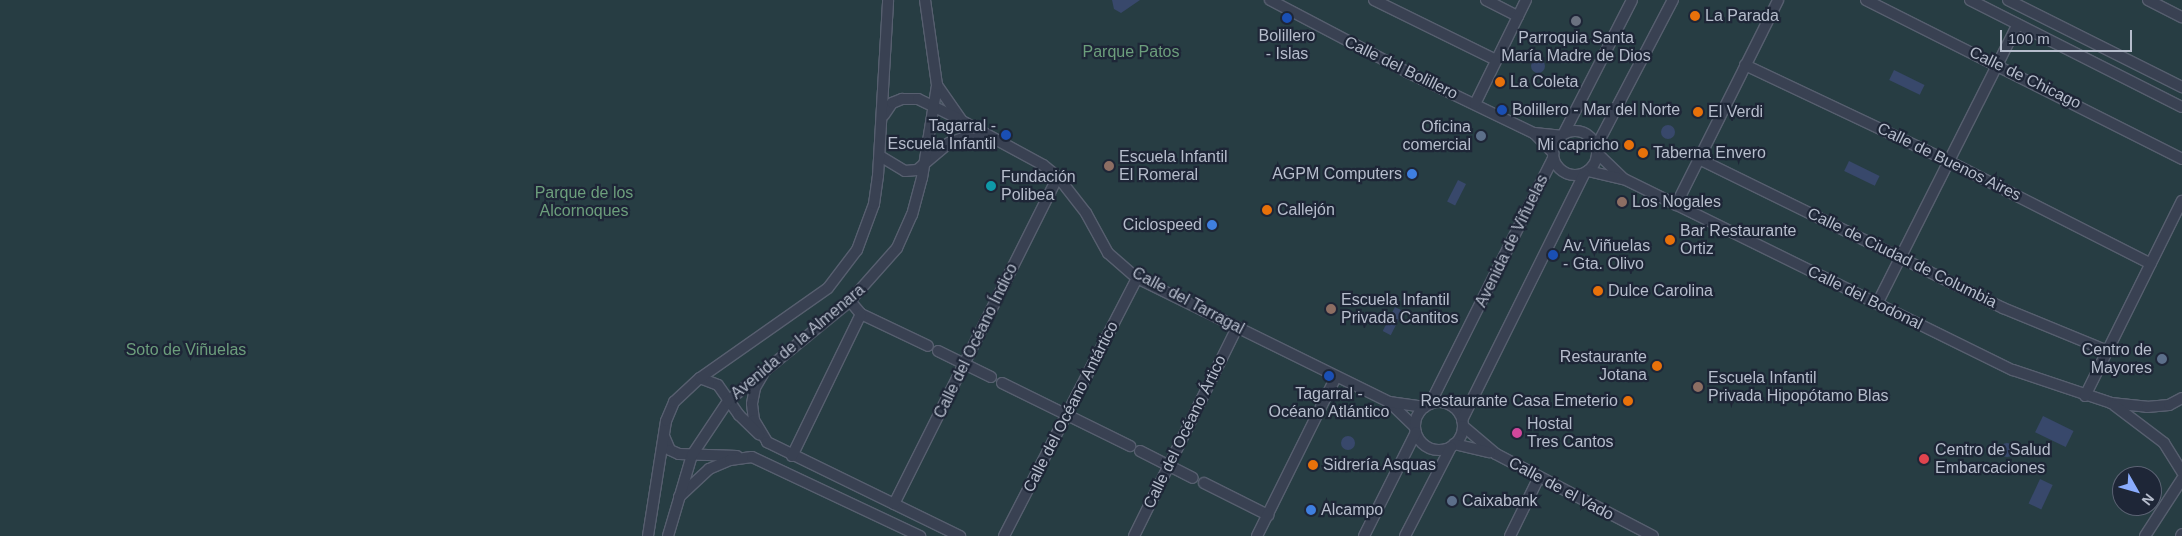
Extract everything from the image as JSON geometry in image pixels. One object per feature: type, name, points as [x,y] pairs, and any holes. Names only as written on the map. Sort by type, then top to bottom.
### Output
[{"type":"street","name":"Avenida de la Almenara","points":[[648,536],[664,435],[674,402],[700,378],[814,299],[843,271],[866,229],[874,204],[880,156],[888,0]]},
{"type":"street","name":"Avenida de la Almenara","points":[[668,536],[692,455],[728,400],[850,301],[897,248],[912,215],[925,162],[934,105],[936,85],[925,0]]},
{"type":"street","points":[[1374,0],[1496,60]]},
{"type":"street","points":[[1486,0],[1518,16]]},
{"type":"street","points":[[1475,104],[1526,0]]},
{"type":"street","points":[[1553,156],[1632,0]]},
{"type":"street","points":[[1534,133],[1567,174],[1586,172],[1673,0]]},
{"type":"street","points":[[1676,205],[1778,0]]},
{"type":"street","name":"Calle de Chicago","points":[[1866,0],[1998,64],[2182,159]]},
{"type":"street","points":[[1970,0],[2182,107]]},
{"type":"street","points":[[2008,0],[2027,4],[2182,87]]},
{"type":"street","points":[[2148,0],[2182,17]]},
{"type":"street","name":"Calle del Bolillero","points":[[1272,1],[1534,133]]},
{"type":"street","points":[[1877,304],[2018,24]]},
{"type":"street","name":"Calle de Buenos Aires","points":[[1745,65],[1950,162],[2151,264]]},
{"type":"street","name":"Calle del Tarragal","points":[[936,85],[962,121]]},
{"type":"street","points":[[882,118],[888,108],[902,98],[918,99],[934,105]]},
{"type":"street","name":"Calle del Tarragal","points":[[934,105],[1043,165],[1058,177],[1086,213],[1108,253],[1137,278],[1389,402],[1416,429]]},
{"type":"street","points":[[1534,133],[1563,135],[1572,131],[1587,134],[1597,150]]},
{"type":"street","name":"Calle del Tarragal","points":[[925,162],[948,143],[963,138],[998,140]]},
{"type":"street","name":"Calle del Bodonal","points":[[1597,150],[1624,179]]},
{"type":"street","points":[[880,156],[905,171],[917,170],[925,162]]},
{"type":"street","name":"Avenida de Viñuelas","points":[[1428,405],[1553,156]]},
{"type":"street","name":"Calle de Ciudad de Columbia","points":[[1699,159],[2003,308],[2108,351]]},
{"type":"street","name":"Calle del Bodonal","points":[[1586,172],[1624,179],[2013,370],[2085,396],[2111,403],[2147,407],[2169,404],[2182,398]]},
{"type":"street","name":"Avenida de Viñuelas","points":[[1462,423],[1586,172]]},
{"type":"street","name":"Calle del Océano Índico","points":[[894,504],[1058,177]]},
{"type":"street","points":[[2085,396],[2182,201]]},
{"type":"street","name":"Calle del Océano Antártico","points":[[1004,536],[1068,416],[1137,278]]},
{"type":"street","points":[[850,301],[861,314],[928,346]]},
{"type":"street","points":[[792,456],[861,314]]},
{"type":"street","name":"Calle del Océano Ártico","points":[[1134,536],[1236,328]]},
{"type":"street","points":[[938,351],[991,377]]},
{"type":"street","points":[[766,442],[754,420],[752,404],[755,388],[768,367]]},
{"type":"street","points":[[1258,536],[1336,377]]},
{"type":"street","points":[[700,378],[718,385],[728,400],[766,442],[960,536]]},
{"type":"street","points":[[1002,382],[1130,446]]},
{"type":"street","name":"Calle del Tarragal","points":[[1389,402],[1428,405]]},
{"type":"street","name":"Calle del Bodonal","points":[[2111,403],[2164,443],[2182,472]]},
{"type":"street","points":[[1364,536],[1416,429],[1418,416],[1428,405],[1451,405],[1462,423],[1496,454]]},
{"type":"street","points":[[1405,536],[1462,423]]},
{"type":"street","points":[[1416,429],[1430,448],[1452,445],[1496,454]]},
{"type":"street","points":[[664,435],[670,450],[692,455],[752,457],[920,536]]},
{"type":"street","points":[[1140,451],[1193,478]]},
{"type":"street","name":"Calle de el Vado","points":[[1496,454],[1636,532],[1653,536]]},
{"type":"street","points":[[680,497],[708,469],[730,460],[752,457]]},
{"type":"street","points":[[1510,536],[1539,477]]},
{"type":"street","points":[[2145,536],[2182,479]]},
{"type":"street","points":[[1204,483],[1268,514]]},
{"type":"green space","points":[[0,0],[2182,0],[2182,536],[0,536]]},
{"type":"water","points":[[1112,0],[1140,0],[1121,13],[1114,9]]},
{"type":"water","points":[[1538,59],[1543,61],[1545,66],[1543,71],[1538,73],[1533,71],[1531,66],[1533,61]]},
{"type":"water","points":[[1894,70],[1925,85],[1920,95],[1889,80]]},
{"type":"water","points":[[1668,125],[1673,127],[1675,132],[1673,137],[1668,139],[1663,137],[1661,132],[1663,127]]},
{"type":"water","points":[[1849,161],[1880,176],[1875,186],[1844,171]]},
{"type":"water","points":[[1458,180],[1466,184],[1455,205],[1447,201]]},
{"type":"water","points":[[1395,307],[1403,311],[1391,335],[1383,331]]},
{"type":"water","points":[[2043,416],[2074,431],[2066,447],[2035,432]]},
{"type":"water","points":[[1348,436],[1353,438],[1355,443],[1353,448],[1348,450],[1343,448],[1341,443],[1343,438]]},
{"type":"water","points":[[2004,443],[2010,443],[2014,450],[2010,457],[2004,457],[2000,453],[2000,447]]},
{"type":"water","points":[[2040,479],[2053,485],[2041,509],[2029,503]]},
{"type":"place","name":"La Parada","points":[[1695,16]]},
{"type":"place","name":"Bolillero - Islas","points":[[1287,18]]},
{"type":"place","name":"Parroquia Santa María Madre de Dios","points":[[1576,21]]},
{"type":"place","name":"La Coleta","points":[[1500,82]]},
{"type":"place","name":"Bolillero - Mar del Norte","points":[[1502,110]]},
{"type":"place","name":"El Verdi","points":[[1698,112]]},
{"type":"place","name":"Tagarral - Escuela Infantil","points":[[1006,135]]},
{"type":"place","name":"Oficina comercial","points":[[1481,136]]},
{"type":"place","name":"Mi capricho","points":[[1629,145]]},
{"type":"place","name":"Taberna Envero","points":[[1643,153]]},
{"type":"place","name":"Escuela Infantil El Romeral","points":[[1109,166]]},
{"type":"place","name":"AGPM Computers","points":[[1412,174]]},
{"type":"place","name":"Fundación Polibea","points":[[991,186]]},
{"type":"place","name":"Los Nogales","points":[[1622,202]]},
{"type":"place","name":"Callejón","points":[[1267,210]]},
{"type":"place","name":"Ciclospeed","points":[[1212,225]]},
{"type":"place","name":"Bar Restaurante Ortiz","points":[[1670,240]]},
{"type":"place","name":"Av. Viñuelas - Gta. Olivo","points":[[1553,255]]},
{"type":"place","name":"Dulce Carolina","points":[[1598,291]]},
{"type":"place","name":"Escuela Infantil Privada Cantitos","points":[[1331,309]]},
{"type":"place","name":"Centro de Mayores","points":[[2162,359]]},
{"type":"place","name":"Restaurante Jotana","points":[[1657,366]]},
{"type":"place","name":"Tagarral - Océano Atlántico","points":[[1329,376]]},
{"type":"place","name":"Escuela Infantil Privada Hipopótamo Blas","points":[[1698,387]]},
{"type":"place","name":"Restaurante Casa Emeterio","points":[[1628,401]]},
{"type":"place","name":"Hostal Tres Cantos","points":[[1517,433]]},
{"type":"place","name":"Centro de Salud Embarcaciones","points":[[1924,459]]},
{"type":"place","name":"Sidrería Asquas","points":[[1313,465]]},
{"type":"place","name":"Caixabank","points":[[1452,501]]},
{"type":"place","name":"Alcampo","points":[[1311,510]]},
{"type":"park label","name":"Parque Patos","points":[[1131,52]]},
{"type":"park label","name":"Parque de los Alcornoques","points":[[584,202]]},
{"type":"park label","name":"Soto de Viñuelas","points":[[186,350]]}]
